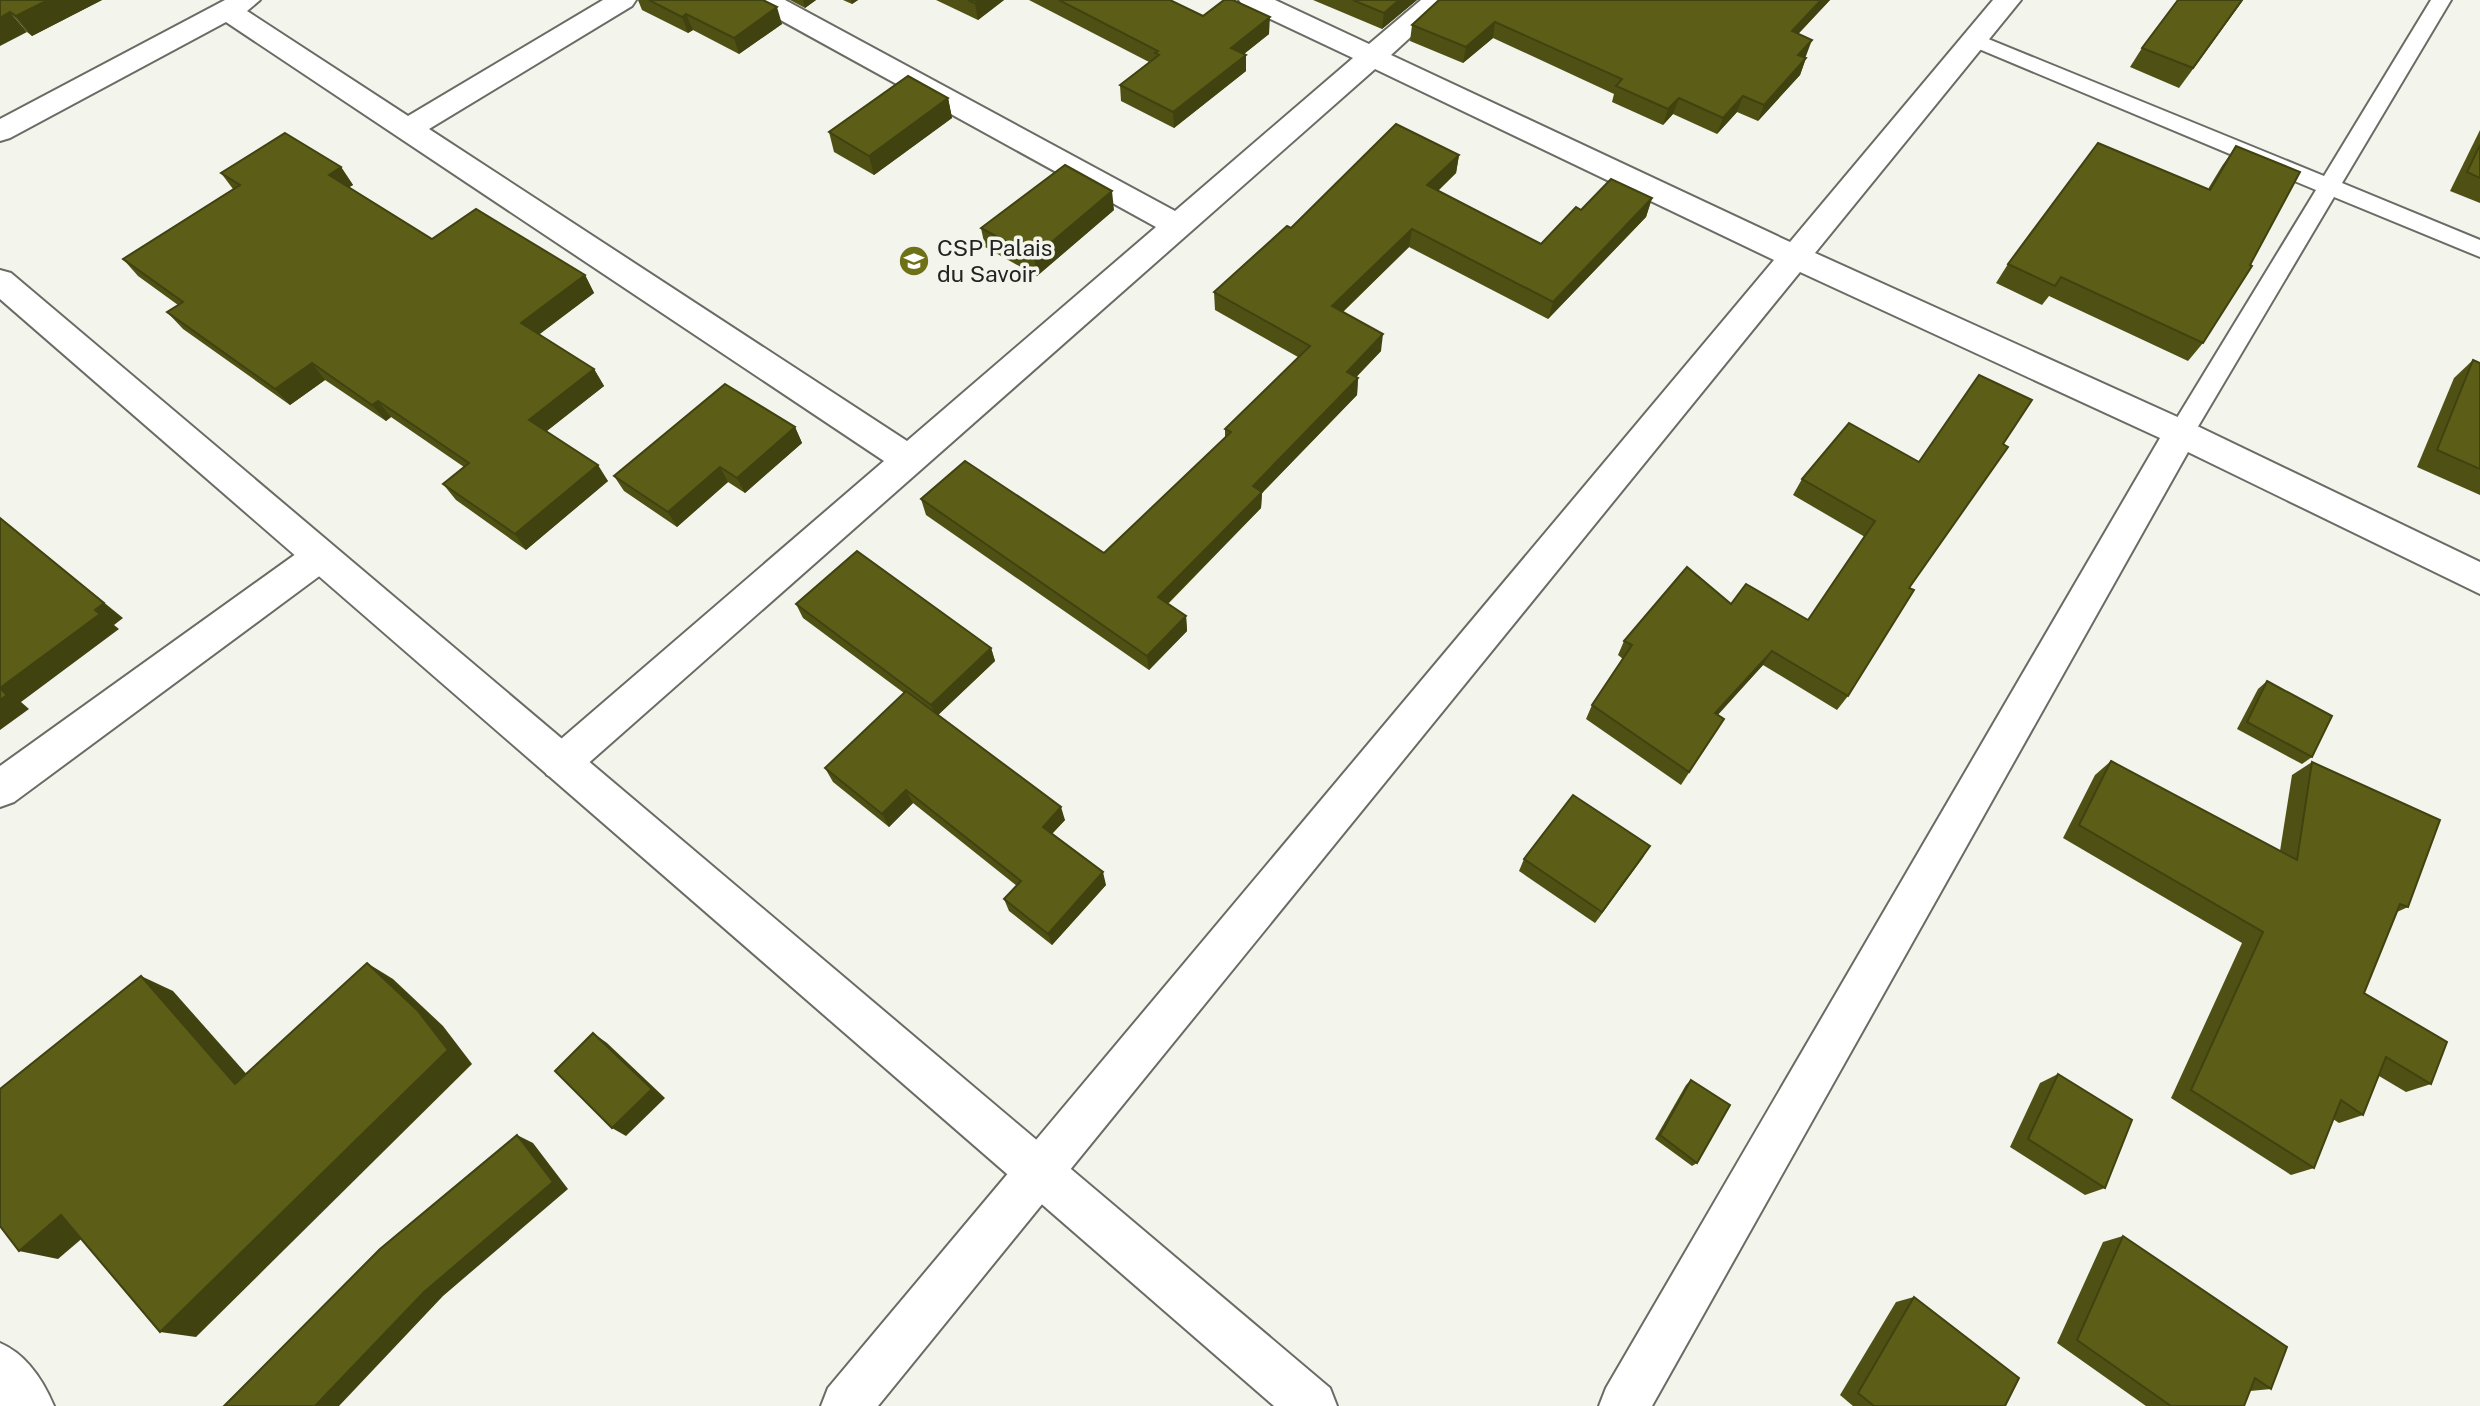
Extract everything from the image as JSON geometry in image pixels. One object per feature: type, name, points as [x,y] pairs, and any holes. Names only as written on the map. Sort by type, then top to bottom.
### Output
[{"type":"street","points":[[408,130],[622,0]]},
{"type":"street","points":[[765,0],[1178,226]]},
{"type":"street","points":[[1253,0],[1795,257],[2181,433],[2480,579]]},
{"type":"street","points":[[561,763],[1437,0]]},
{"type":"street","points":[[846,1406],[2007,0]]},
{"type":"street","points":[[0,131],[237,5],[408,130],[909,460]]},
{"type":"street","points":[[0,282],[1312,1406]]},
{"type":"street","points":[[1624,1406],[2181,433]]},
{"type":"street","points":[[0,789],[320,556]]},
{"type":"street","points":[[0,1368],[29,1406]]},
{"type":"lane","points":[[2181,433],[2441,0]]},
{"type":"lane","points":[[1974,40],[2480,248]]},
{"type":"building","points":[[0,0],[48,0],[16,16],[10,12],[0,18]]},
{"type":"building","points":[[649,0],[763,0],[777,7],[734,38],[686,14],[682,17]]},
{"type":"building","points":[[1059,0],[1170,0],[1203,16],[1224,0],[1233,0],[1270,17],[1231,48],[1246,55],[1173,112],[1120,85],[1159,55],[1155,53],[1158,51]]},
{"type":"building","points":[[1353,0],[1399,0],[1384,13]]},
{"type":"building","points":[[1439,0],[1821,0],[1792,31],[1812,40],[1798,55],[1806,58],[1764,105],[1743,96],[1723,118],[1679,98],[1668,109],[1616,86],[1622,79],[1495,22],[1466,47],[1412,25]]},
{"type":"building","points":[[2178,0],[2242,0],[2193,68],[2142,48]]},
{"type":"building","points":[[908,76],[948,98],[869,156],[829,132]]},
{"type":"building","points":[[1396,124],[1459,155],[1427,185],[1541,244],[1576,207],[1581,210],[1611,179],[1652,198],[1553,302],[1412,229],[1332,306],[1383,334],[1347,372],[1358,378],[1253,486],[1262,492],[1158,597],[1186,616],[1147,656],[921,499],[965,461],[1104,553],[1231,432],[1225,429],[1310,346],[1214,292],[1287,226],[1291,228]]},
{"type":"building","points":[[285,133],[341,167],[329,175],[432,239],[476,209],[585,275],[521,323],[594,369],[529,420],[598,465],[515,534],[443,484],[469,463],[378,401],[372,405],[312,363],[275,389],[167,312],[183,302],[123,259],[240,185],[221,173]]},
{"type":"building","points":[[2098,143],[2210,190],[2236,146],[2300,172],[2250,265],[2252,266],[2203,343],[2061,277],[2055,286],[2008,264]]},
{"type":"building","points":[[2480,145],[2480,178],[2467,172]]},
{"type":"building","points":[[1065,165],[1112,191],[1034,257],[981,228]]},
{"type":"building","points":[[2473,360],[2480,363],[2480,469],[2437,450]]},
{"type":"building","points":[[1979,375],[2032,400],[2003,444],[2008,447],[1909,588],[1914,590],[1848,696],[1772,651],[1715,713],[1724,719],[1689,772],[1592,705],[1632,645],[1624,641],[1687,567],[1731,604],[1746,584],[1808,620],[1875,521],[1802,479],[1849,423],[1919,462]]},
{"type":"building","points":[[725,384],[795,427],[737,478],[720,467],[668,512],[614,476]]},
{"type":"building","points":[[0,518],[104,603],[95,610],[100,614],[0,688]]},
{"type":"building","points":[[857,551],[991,648],[931,705],[796,604]]},
{"type":"building","points":[[2267,681],[2332,716],[2312,757],[2247,722]]},
{"type":"building","points":[[0,688],[7,695],[0,700]]},
{"type":"building","points":[[906,691],[1061,807],[1043,827],[1103,872],[1048,934],[1004,899],[1021,881],[906,790],[882,814],[825,768]]},
{"type":"building","points":[[2111,761],[2297,860],[2312,762],[2440,820],[2408,907],[2400,904],[2364,993],[2447,1042],[2431,1084],[2386,1057],[2363,1115],[2341,1100],[2314,1168],[2191,1090],[2263,932],[2079,825]]},
{"type":"building","points":[[1573,795],[1650,846],[1602,912],[1524,859]]},
{"type":"building","points":[[367,963],[418,1011],[448,1050],[160,1332],[61,1215],[19,1251],[0,1226],[0,1089],[141,976],[235,1084]]},
{"type":"building","points":[[593,1033],[652,1089],[612,1128],[555,1071]]},
{"type":"building","points":[[2058,1074],[2132,1120],[2105,1188],[2028,1139]]},
{"type":"building","points":[[1691,1080],[1730,1105],[1697,1163],[1660,1135]]},
{"type":"building","points":[[517,1135],[553,1182],[424,1292],[315,1406],[224,1406],[380,1249]]},
{"type":"building","points":[[2123,1236],[2287,1347],[2271,1389],[2255,1378],[2244,1406],[2171,1406],[2077,1340]]},
{"type":"building","points":[[1914,1297],[2019,1378],[2005,1406],[1874,1406],[1858,1393]]},
{"type":"place","name":"CSP Palais du Savoir","points":[[914,261]]}]
